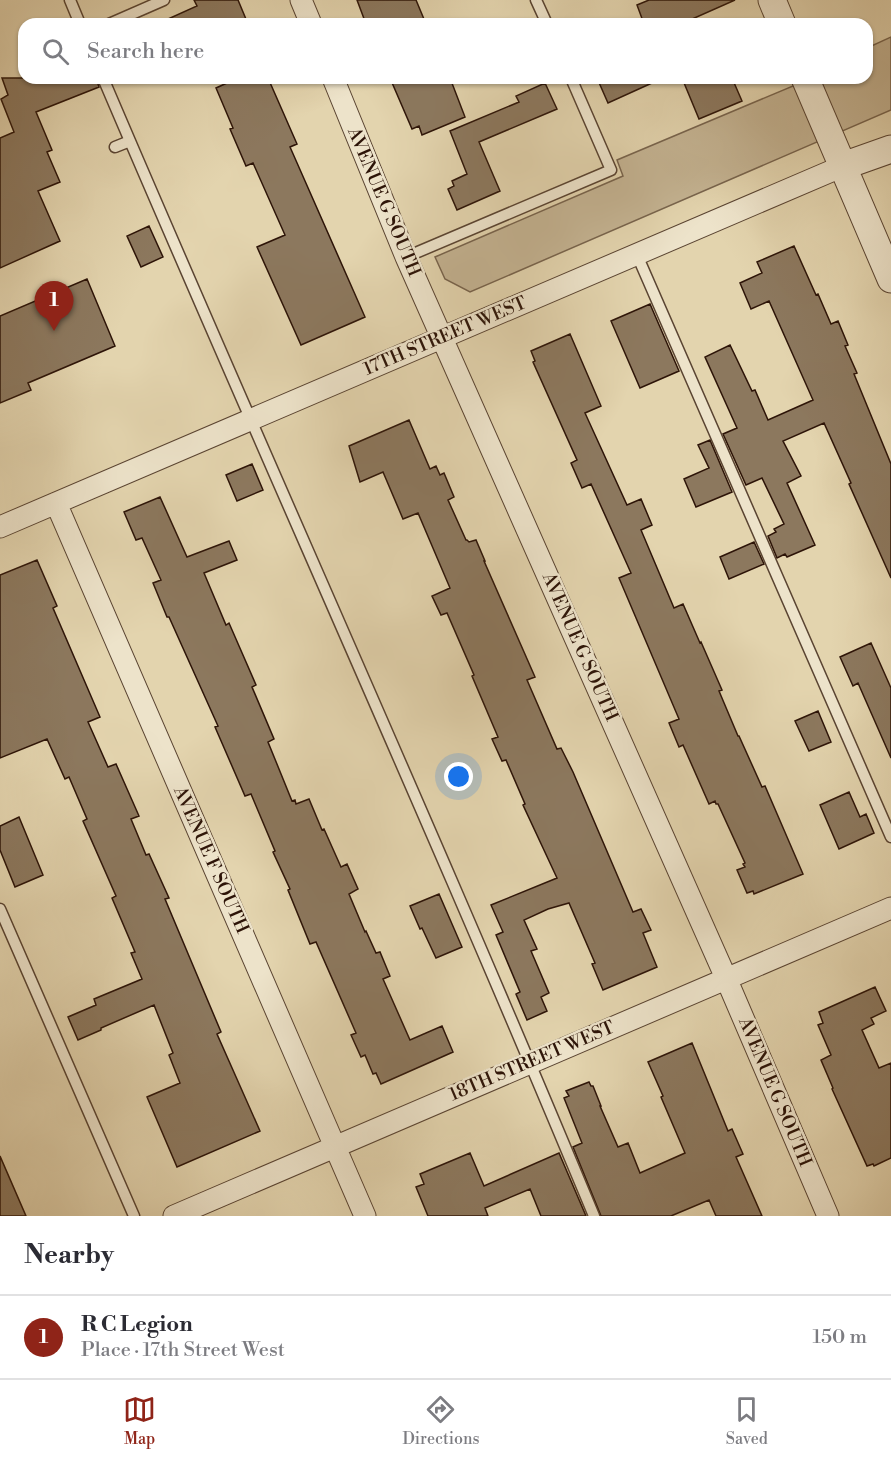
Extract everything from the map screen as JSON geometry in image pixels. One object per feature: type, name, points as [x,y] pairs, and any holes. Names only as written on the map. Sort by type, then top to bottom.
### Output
[{"type":"street","points":[[301,0],[308,18]]},
{"type":"street","points":[[772,0],[780,18]]},
{"type":"street","name":"AVENUE G SOUTH","points":[[335,84],[406,257],[726,978],[828,1216]]},
{"type":"street","points":[[808,84],[891,279]]},
{"type":"street","name":"17TH STREET WEST","points":[[0,527],[843,166],[891,149]]},
{"type":"street","name":"AVENUE F SOUTH","points":[[56,503],[365,1216]]},
{"type":"street","name":"18TH STREET WEST","points":[[174,1216],[891,908]]},
{"type":"lane","points":[[70,0],[78,18]]},
{"type":"lane","points":[[123,18],[164,0]]},
{"type":"lane","points":[[536,0],[544,18]]},
{"type":"lane","points":[[106,84],[530,1062],[594,1216]]},
{"type":"lane","points":[[406,257],[611,170],[573,84]]},
{"type":"lane","points":[[115,147],[130,141]]},
{"type":"lane","points":[[637,255],[891,837]]},
{"type":"lane","points":[[0,909],[134,1216]]},
{"type":"shaded area","points":[[891,37],[891,110],[470,292],[445,279],[435,257],[623,176],[617,160],[798,84],[873,84],[873,45]]},
{"type":"building","points":[[194,0],[238,0],[246,18],[170,18],[197,6]]},
{"type":"building","points":[[357,0],[416,0],[424,18],[364,18]]},
{"type":"building","points":[[649,0],[735,0],[694,18],[642,18],[637,5]]},
{"type":"building","points":[[2,78],[18,78],[18,84],[98,84],[99,87],[36,112],[52,150],[47,152],[60,182],[38,191],[60,241],[0,268],[0,138],[14,132],[1,99],[8,95]]},
{"type":"building","points":[[225,84],[271,84],[297,144],[290,147],[365,317],[301,345],[257,247],[285,235],[253,163],[246,166],[216,88]]},
{"type":"building","points":[[393,84],[452,84],[465,117],[422,135],[419,126],[412,129]]},
{"type":"building","points":[[545,84],[557,109],[479,142],[500,191],[457,210],[448,189],[454,186],[452,181],[467,174],[450,131],[519,102],[516,96]]},
{"type":"building","points":[[600,84],[650,84],[608,103]]},
{"type":"building","points":[[684,84],[735,84],[742,101],[699,119]]},
{"type":"building","points":[[149,226],[163,257],[141,267],[127,236]]},
{"type":"building","points":[[794,246],[831,324],[838,321],[848,345],[845,346],[857,373],[854,374],[891,464],[891,578],[824,423],[783,441],[801,476],[787,483],[815,545],[787,557],[785,554],[777,558],[768,536],[776,532],[774,529],[784,524],[762,478],[746,485],[723,434],[737,428],[705,357],[730,345],[752,391],[755,390],[768,420],[813,400],[769,301],[751,309],[740,283],[762,273],[757,262]]},
{"type":"building","points":[[87,279],[115,346],[28,383],[31,390],[0,403],[0,316]]},
{"type":"building","points":[[650,304],[679,371],[640,388],[611,321]]},
{"type":"building","points":[[570,334],[601,406],[585,413],[627,505],[641,499],[652,525],[641,530],[674,608],[683,604],[722,690],[719,691],[738,736],[762,787],[765,786],[803,874],[754,894],[753,891],[747,893],[737,870],[745,867],[743,864],[745,863],[718,804],[715,801],[709,804],[683,745],[679,747],[669,723],[679,719],[619,578],[631,573],[591,484],[582,488],[571,463],[577,460],[533,362],[535,361],[531,351]]},
{"type":"building","points":[[409,420],[430,469],[436,466],[440,475],[444,473],[454,497],[448,500],[466,540],[469,542],[476,540],[535,677],[527,680],[557,749],[561,748],[573,772],[633,912],[641,909],[651,930],[643,933],[657,967],[603,990],[592,964],[595,963],[569,903],[548,909],[524,920],[537,949],[531,951],[549,993],[541,997],[547,1011],[527,1020],[516,994],[520,992],[496,935],[503,932],[491,905],[557,878],[523,805],[525,804],[506,760],[502,761],[492,739],[498,737],[447,613],[441,615],[432,596],[450,588],[418,513],[403,519],[383,472],[360,482],[349,446]]},
{"type":"building","points":[[710,440],[732,492],[696,507],[684,479],[709,468],[698,445]]},
{"type":"building","points":[[252,464],[263,490],[237,501],[226,475]]},
{"type":"building","points":[[160,497],[187,557],[229,541],[237,560],[204,573],[226,625],[229,623],[256,685],[252,687],[274,739],[268,742],[292,801],[295,800],[296,804],[309,799],[341,867],[347,864],[358,889],[349,894],[376,953],[380,952],[390,976],[383,979],[410,1040],[442,1026],[453,1052],[381,1084],[376,1073],[373,1074],[365,1055],[361,1057],[351,1035],[356,1033],[316,942],[310,944],[251,794],[245,796],[215,727],[218,726],[169,617],[167,617],[153,583],[161,580],[142,538],[136,540],[124,512]]},
{"type":"building","points":[[754,542],[764,564],[729,579],[720,557]]},
{"type":"building","points":[[37,560],[57,606],[53,608],[100,717],[88,722],[108,767],[116,764],[139,816],[131,819],[146,855],[149,854],[169,898],[165,899],[221,1032],[217,1034],[260,1131],[177,1167],[147,1097],[180,1083],[169,1055],[173,1053],[154,1005],[78,1040],[68,1017],[96,1005],[94,999],[142,979],[131,953],[135,952],[112,898],[116,896],[83,821],[87,819],[69,777],[65,779],[47,739],[0,758],[0,575]]},
{"type":"building","points":[[871,643],[891,688],[891,758],[858,683],[853,686],[840,657]]},
{"type":"building","points":[[818,711],[831,742],[809,751],[795,721]]},
{"type":"building","points":[[849,792],[860,817],[866,814],[874,833],[839,849],[820,805]]},
{"type":"building","points":[[19,817],[43,875],[15,887],[0,850],[0,826]]},
{"type":"building","points":[[439,894],[462,947],[436,958],[410,906]]},
{"type":"building","points":[[875,987],[886,1011],[871,1018],[874,1024],[862,1030],[879,1068],[891,1063],[891,1158],[874,1166],[873,1164],[867,1166],[821,1060],[831,1055],[818,1025],[823,1023],[819,1012]]},
{"type":"building","points":[[692,1043],[728,1131],[732,1129],[743,1154],[736,1157],[762,1216],[716,1216],[709,1200],[671,1216],[601,1216],[573,1147],[582,1143],[564,1098],[569,1096],[566,1091],[589,1082],[593,1086],[618,1147],[628,1143],[640,1173],[685,1153],[648,1062]]},
{"type":"building","points":[[470,1153],[484,1186],[559,1153],[586,1216],[541,1216],[530,1189],[485,1208],[488,1216],[428,1216],[416,1187],[424,1184],[420,1174]]},
{"type":"building","points":[[0,1156],[26,1216],[0,1216]]},
{"type":"place","name":"R C Legion","points":[[54,331]]}]
